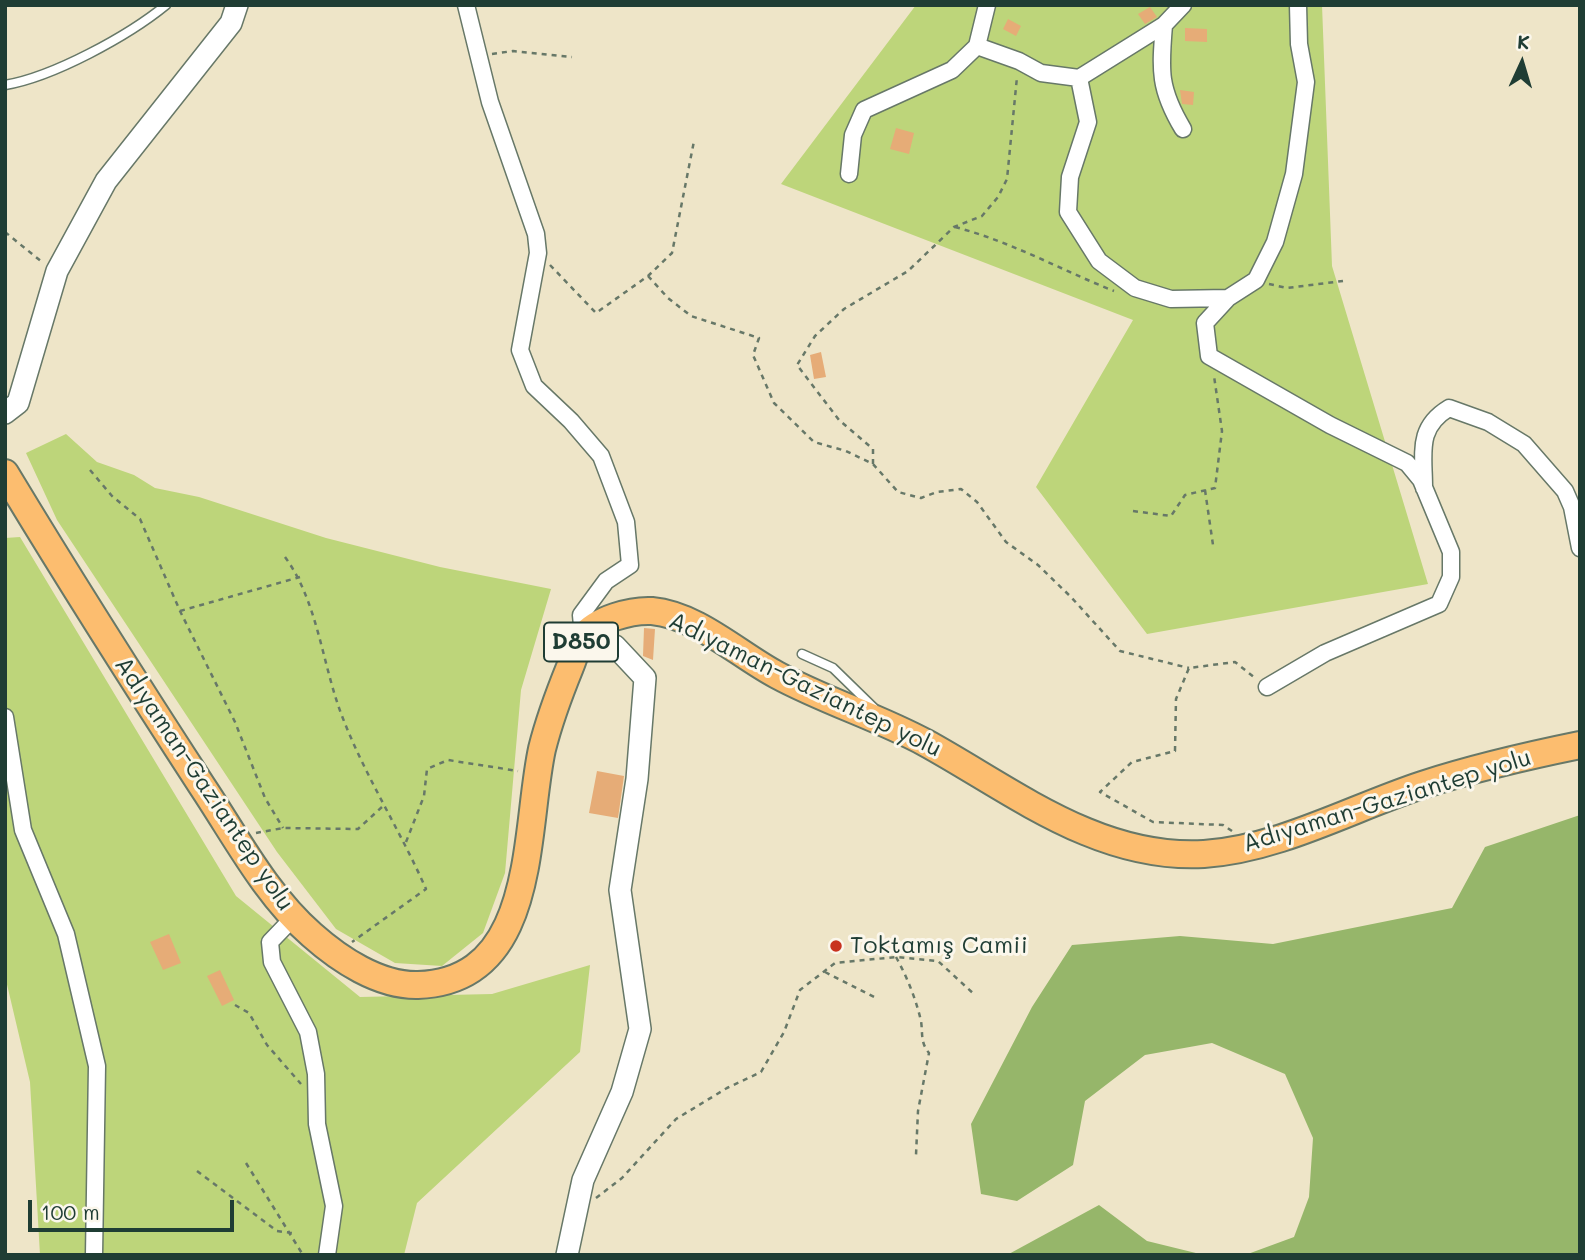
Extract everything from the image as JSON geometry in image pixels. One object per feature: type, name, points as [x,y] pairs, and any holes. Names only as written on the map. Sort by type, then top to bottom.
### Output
[{"type":"main road","name":"Adıyaman-Gaziantep yolu","points":[[5,473],[88,611],[271,890],[294,917],[347,963],[383,979],[416,985],[449,979],[480,962],[502,937],[524,883],[539,771],[556,702],[583,636],[621,613],[656,611],[691,625],[778,676],[921,740],[1060,822],[1137,849],[1204,854],[1252,845],[1500,761],[1580,745]]},
{"type":"street","points":[[5,413],[18,403],[57,271],[106,181],[231,23],[237,5]]},
{"type":"street","points":[[466,5],[490,102],[536,234],[538,253],[520,350],[534,386],[571,421],[601,456],[626,522],[631,565],[606,581],[581,615],[583,636],[615,646],[645,678],[637,779],[620,890],[640,1029],[622,1092],[583,1181],[568,1255]]},
{"type":"street","points":[[849,174],[853,135],[864,110],[952,70],[977,46],[987,5]]},
{"type":"street","points":[[977,46],[1019,61],[1041,73],[1079,78],[1164,26],[1184,5]]},
{"type":"street","points":[[1267,687],[1325,653],[1439,604],[1451,577],[1451,552],[1424,488],[1407,463],[1330,425],[1209,356],[1205,323],[1228,298],[1256,280],[1275,242],[1294,174],[1306,82],[1299,44],[1298,5]]},
{"type":"street","points":[[1164,26],[1160,73],[1172,111],[1184,129]]},
{"type":"street","points":[[1079,78],[1087,122],[1070,177],[1068,212],[1099,261],[1135,288],[1171,299],[1228,298]]},
{"type":"street","points":[[1424,488],[1424,439],[1433,418],[1449,408],[1488,422],[1524,444],[1565,491],[1572,507],[1580,548]]},
{"type":"street","points":[[5,717],[23,830],[66,934],[97,1066],[94,1255]]},
{"type":"street","points":[[294,917],[270,942],[272,962],[308,1032],[316,1074],[323,1165],[334,1206],[327,1255]]},
{"type":"lane","points":[[5,85],[76,59],[120,38],[166,5]]},
{"type":"lane","points":[[802,654],[833,668],[893,728]]},
{"type":"path","points":[[478,55],[513,51],[572,57]]},
{"type":"path","points":[[873,464],[873,449],[839,421],[797,365],[815,336],[844,309],[908,271],[954,227],[982,216],[998,197],[1007,179],[1019,61]]},
{"type":"path","points":[[538,253],[596,313],[648,276],[672,253],[694,141]]},
{"type":"path","points":[[954,227],[1030,252],[1070,274],[1116,292],[1135,288]]},
{"type":"path","points":[[5,232],[34,258],[57,271]]},
{"type":"path","points":[[648,276],[668,298],[691,316],[759,338],[754,355],[774,403],[814,442],[846,451],[873,464],[898,492],[921,498],[937,492],[961,489],[977,502],[1006,542],[1038,565],[1120,651],[1189,668],[1235,662],[1267,687]]},
{"type":"path","points":[[1256,280],[1287,288],[1343,281]]},
{"type":"path","points":[[1133,511],[1171,516],[1185,495],[1215,488],[1223,431],[1209,356]]},
{"type":"path","points":[[90,470],[112,496],[140,519],[180,611],[234,722],[265,798],[284,828]]},
{"type":"path","points":[[1205,490],[1213,545]]},
{"type":"path","points":[[285,557],[300,577],[341,715],[383,806],[405,842],[426,888],[370,931],[334,953]]},
{"type":"path","points":[[180,611],[300,577]]},
{"type":"path","points":[[1189,668],[1176,699],[1175,751],[1132,762],[1100,792],[1153,822],[1223,825],[1252,845]]},
{"type":"path","points":[[405,842],[424,796],[427,769],[448,760],[510,771],[539,771]]},
{"type":"path","points":[[235,837],[284,828],[358,829],[383,806]]},
{"type":"path","points":[[576,1213],[622,1178],[676,1119],[761,1072],[784,1032],[800,990],[835,963],[896,957],[938,961],[975,995]]},
{"type":"path","points":[[896,957],[907,977],[921,1023],[922,1044],[929,1053],[918,1111],[916,1155]]},
{"type":"path","points":[[824,971],[878,999]]},
{"type":"path","points":[[235,1005],[248,1013],[267,1045],[293,1071],[317,1107]]},
{"type":"path","points":[[246,1163],[292,1233],[303,1255]]},
{"type":"path","points":[[197,1171],[277,1231],[292,1233]]},
{"type":"green space","points":[[916,5],[1322,5],[1332,266],[1428,584],[1147,634],[1036,487],[1133,320],[781,184]]},
{"type":"green space","points":[[66,434],[97,462],[134,475],[155,488],[199,497],[326,538],[440,567],[551,589],[521,690],[505,873],[483,933],[442,966],[395,963],[336,929],[277,852],[57,520],[26,453]]},
{"type":"green space","points":[[20,537],[236,896],[360,997],[492,994],[590,965],[580,1052],[417,1203],[404,1255],[40,1255],[30,1082],[5,976],[5,538]]},
{"type":"green space","points":[[1580,815],[1580,1255],[1245,1255],[1294,1237],[1309,1197],[1313,1138],[1285,1074],[1212,1043],[1145,1055],[1085,1101],[1073,1165],[1017,1201],[981,1194],[971,1124],[1032,1007],[1072,945],[1180,936],[1273,944],[1452,908],[1485,847]]},
{"type":"green space","points":[[1099,1205],[1147,1241],[1204,1255],[1007,1255]]},
{"type":"building","points":[[1150,7],[1157,17],[1145,24],[1138,14]]},
{"type":"building","points":[[1008,19],[1021,26],[1016,36],[1003,29]]},
{"type":"building","points":[[1185,28],[1207,29],[1207,42],[1185,41]]},
{"type":"building","points":[[1180,90],[1194,92],[1193,105],[1182,104]]},
{"type":"building","points":[[896,128],[914,133],[909,154],[890,149]]},
{"type":"building","points":[[821,352],[826,377],[814,379],[810,355]]},
{"type":"building","points":[[644,628],[655,629],[653,660],[643,656]]},
{"type":"building","points":[[597,771],[624,776],[618,818],[589,813]]},
{"type":"building","points":[[169,934],[181,963],[163,970],[150,942]]},
{"type":"building","points":[[220,970],[234,1000],[222,1006],[207,976]]},
{"type":"place","name":"Toktamış Camii","points":[[836,946]]}]
